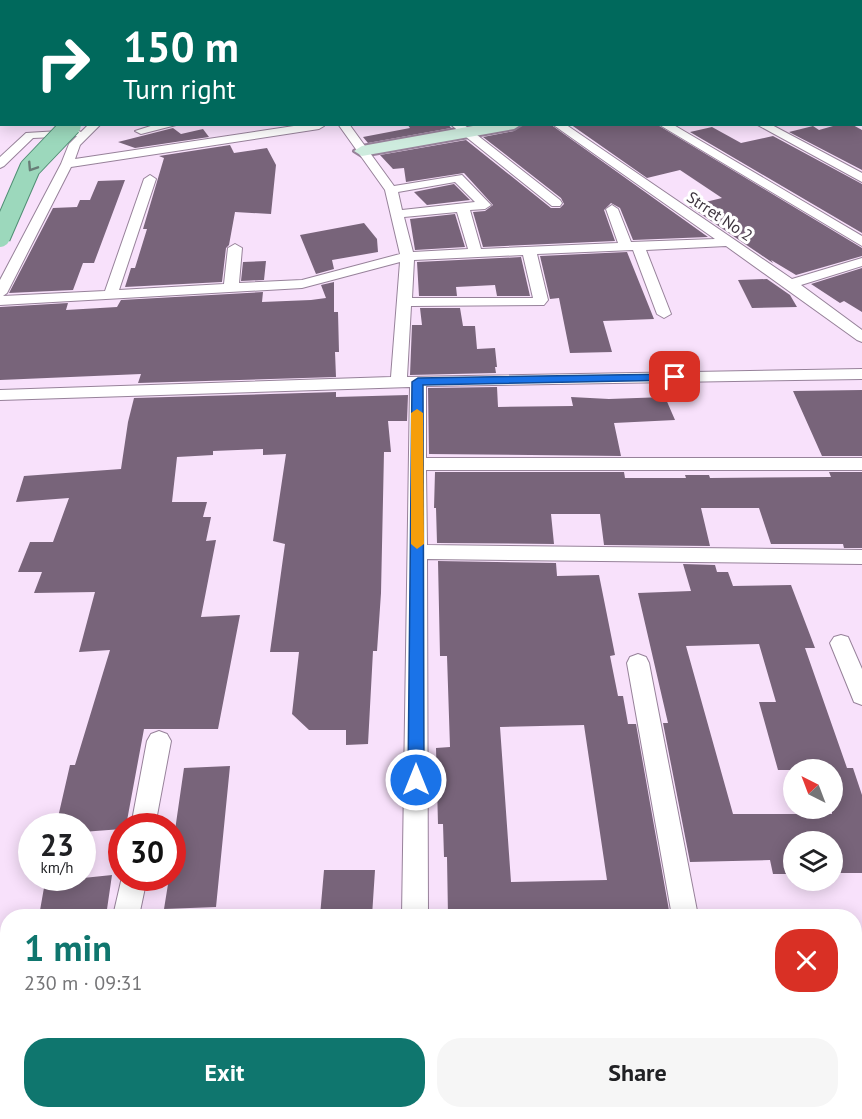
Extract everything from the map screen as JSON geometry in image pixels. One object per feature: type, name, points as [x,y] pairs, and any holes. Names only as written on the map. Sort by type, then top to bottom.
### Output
[{"type":"main road","points":[[0,181],[20,152],[48,126]]},
{"type":"main road","points":[[0,237],[30,168],[41,154],[85,127]]},
{"type":"street","points":[[141,131],[165,126]]},
{"type":"street","points":[[67,164],[319,126]]},
{"type":"street","points":[[344,126],[391,190],[407,256],[404,302],[408,382],[416,464],[418,552],[415,909]]},
{"type":"street","points":[[362,151],[459,129],[492,126]]},
{"type":"street","name":"Strret No 2","points":[[560,126],[730,242],[862,337]]},
{"type":"street","points":[[666,126],[862,242]]},
{"type":"street","points":[[765,126],[862,178]]},
{"type":"street","points":[[0,293],[85,127]]},
{"type":"street","points":[[0,164],[30,135],[85,127]]},
{"type":"street","points":[[459,129],[556,203]]},
{"type":"street","points":[[391,190],[458,178],[485,205],[397,214]]},
{"type":"street","points":[[110,296],[150,179]]},
{"type":"street","points":[[463,209],[475,252]]},
{"type":"street","points":[[612,209],[664,315]]},
{"type":"street","points":[[0,301],[302,284],[407,256],[730,242]]},
{"type":"street","points":[[231,289],[235,248]]},
{"type":"street","points":[[404,302],[539,302],[542,300],[529,251]]},
{"type":"street","points":[[790,284],[862,262]]},
{"type":"street","points":[[0,395],[408,382],[862,374]]},
{"type":"street","points":[[416,464],[862,464]]},
{"type":"street","points":[[418,552],[862,557]]},
{"type":"street","points":[[842,643],[862,696]]},
{"type":"street","points":[[638,663],[684,909]]},
{"type":"street","points":[[145,813],[159,741]]},
{"type":"street","points":[[127,909],[131,891]]},
{"type":"building","points":[[408,126],[450,126],[451,128],[368,143],[363,137],[410,128]]},
{"type":"building","points":[[521,126],[553,126],[708,237],[633,240],[620,208],[611,203],[604,210],[615,241],[483,247],[473,212],[485,211],[493,205],[464,173],[406,182],[404,168],[393,169],[380,155],[466,140],[551,208],[560,208],[564,204],[561,198],[483,137],[514,131]]},
{"type":"building","points":[[573,126],[659,126],[862,248],[862,256],[796,275],[771,260],[773,263],[689,206],[722,198],[680,170],[647,178]]},
{"type":"building","points":[[813,126],[819,130],[833,126],[855,126],[862,130],[862,170],[789,132]]},
{"type":"building","points":[[712,127],[741,143],[773,136],[862,184],[862,233],[690,132]]},
{"type":"building","points":[[173,128],[181,134],[203,129],[209,137],[135,148],[118,142]]},
{"type":"building","points":[[230,145],[234,153],[267,148],[276,165],[271,214],[235,212],[229,245],[226,248],[222,282],[125,287],[131,268],[135,268],[147,229],[143,229],[164,158],[159,156]]},
{"type":"building","points":[[125,180],[94,263],[83,263],[73,290],[9,293],[53,208],[77,207],[80,200],[90,200],[98,181]]},
{"type":"building","points":[[454,184],[470,200],[427,205],[414,192]]},
{"type":"building","points":[[455,214],[465,247],[415,250],[410,219]]},
{"type":"building","points":[[364,223],[377,239],[378,252],[332,260],[334,269],[316,274],[300,235]]},
{"type":"building","points":[[627,252],[654,319],[603,321],[612,352],[570,353],[559,298],[550,299],[540,256]]},
{"type":"building","points":[[521,257],[530,296],[497,296],[495,285],[456,287],[457,296],[419,296],[417,262]]},
{"type":"building","points":[[266,261],[264,280],[241,281],[243,262]]},
{"type":"building","points":[[862,268],[862,312],[844,301],[840,303],[811,284]]},
{"type":"building","points":[[767,279],[790,295],[797,307],[752,308],[738,280]]},
{"type":"building","points":[[334,282],[334,312],[338,312],[339,352],[335,352],[336,377],[138,383],[141,374],[0,380],[0,307],[68,303],[66,310],[117,307],[121,300],[263,292],[262,302],[311,300],[326,298],[321,285]]},
{"type":"building","points":[[420,308],[460,308],[463,326],[475,326],[477,349],[495,348],[496,373],[410,375],[412,325],[422,325]]},
{"type":"building","points":[[497,387],[498,407],[573,406],[571,397],[609,399],[665,397],[675,420],[614,423],[621,456],[429,454],[428,388]]},
{"type":"building","points":[[862,390],[862,456],[822,456],[793,391]]},
{"type":"building","points":[[336,392],[336,397],[408,395],[407,421],[388,421],[391,452],[384,452],[381,593],[377,651],[373,651],[368,744],[346,745],[346,730],[309,730],[292,714],[299,652],[270,652],[285,544],[273,541],[286,454],[263,455],[263,449],[213,451],[213,455],[177,457],[172,502],[207,502],[203,517],[211,517],[206,541],[216,540],[201,617],[240,615],[218,729],[144,729],[128,813],[108,813],[108,830],[96,831],[96,813],[59,813],[70,765],[75,765],[110,650],[79,652],[95,592],[34,593],[42,572],[18,572],[30,542],[53,542],[69,498],[16,502],[24,476],[121,469],[134,398]]},
{"type":"building","points":[[435,472],[624,472],[625,478],[686,478],[685,475],[709,475],[710,478],[831,477],[829,472],[862,472],[862,548],[844,548],[843,544],[771,544],[759,508],[701,508],[710,546],[604,545],[600,514],[551,514],[554,544],[437,543],[436,508],[434,508]]},
{"type":"building","points":[[438,561],[556,563],[557,576],[599,575],[615,655],[610,656],[618,696],[623,696],[628,724],[636,724],[669,909],[448,909],[447,857],[444,857],[443,824],[438,824],[436,748],[450,747],[447,656],[440,656]],"holes":[[[584,725],[607,880],[511,882],[500,727]]]},
{"type":"building","points":[[683,564],[715,565],[717,572],[728,572],[733,586],[791,585],[815,648],[805,648],[847,768],[853,768],[862,795],[862,873],[843,873],[843,831],[783,831],[783,874],[773,874],[770,860],[690,862],[663,723],[668,723],[638,593],[691,591]],"holes":[[[759,644],[776,702],[759,702],[778,770],[783,770],[783,759],[843,759],[843,819],[783,819],[783,814],[733,814],[686,646]]]},
{"type":"building","points":[[230,766],[216,907],[164,909],[167,891],[186,891],[186,813],[177,813],[184,768]]},
{"type":"building","points":[[324,870],[375,870],[372,909],[321,909]]},
{"type":"building","points":[[108,875],[110,891],[107,909],[40,909],[43,891],[96,891],[96,877]]},
{"type":"slow traffic","points":[[417,413],[417,544]]},
{"type":"route","points":[[416,780],[418,382],[675,377]]}]
